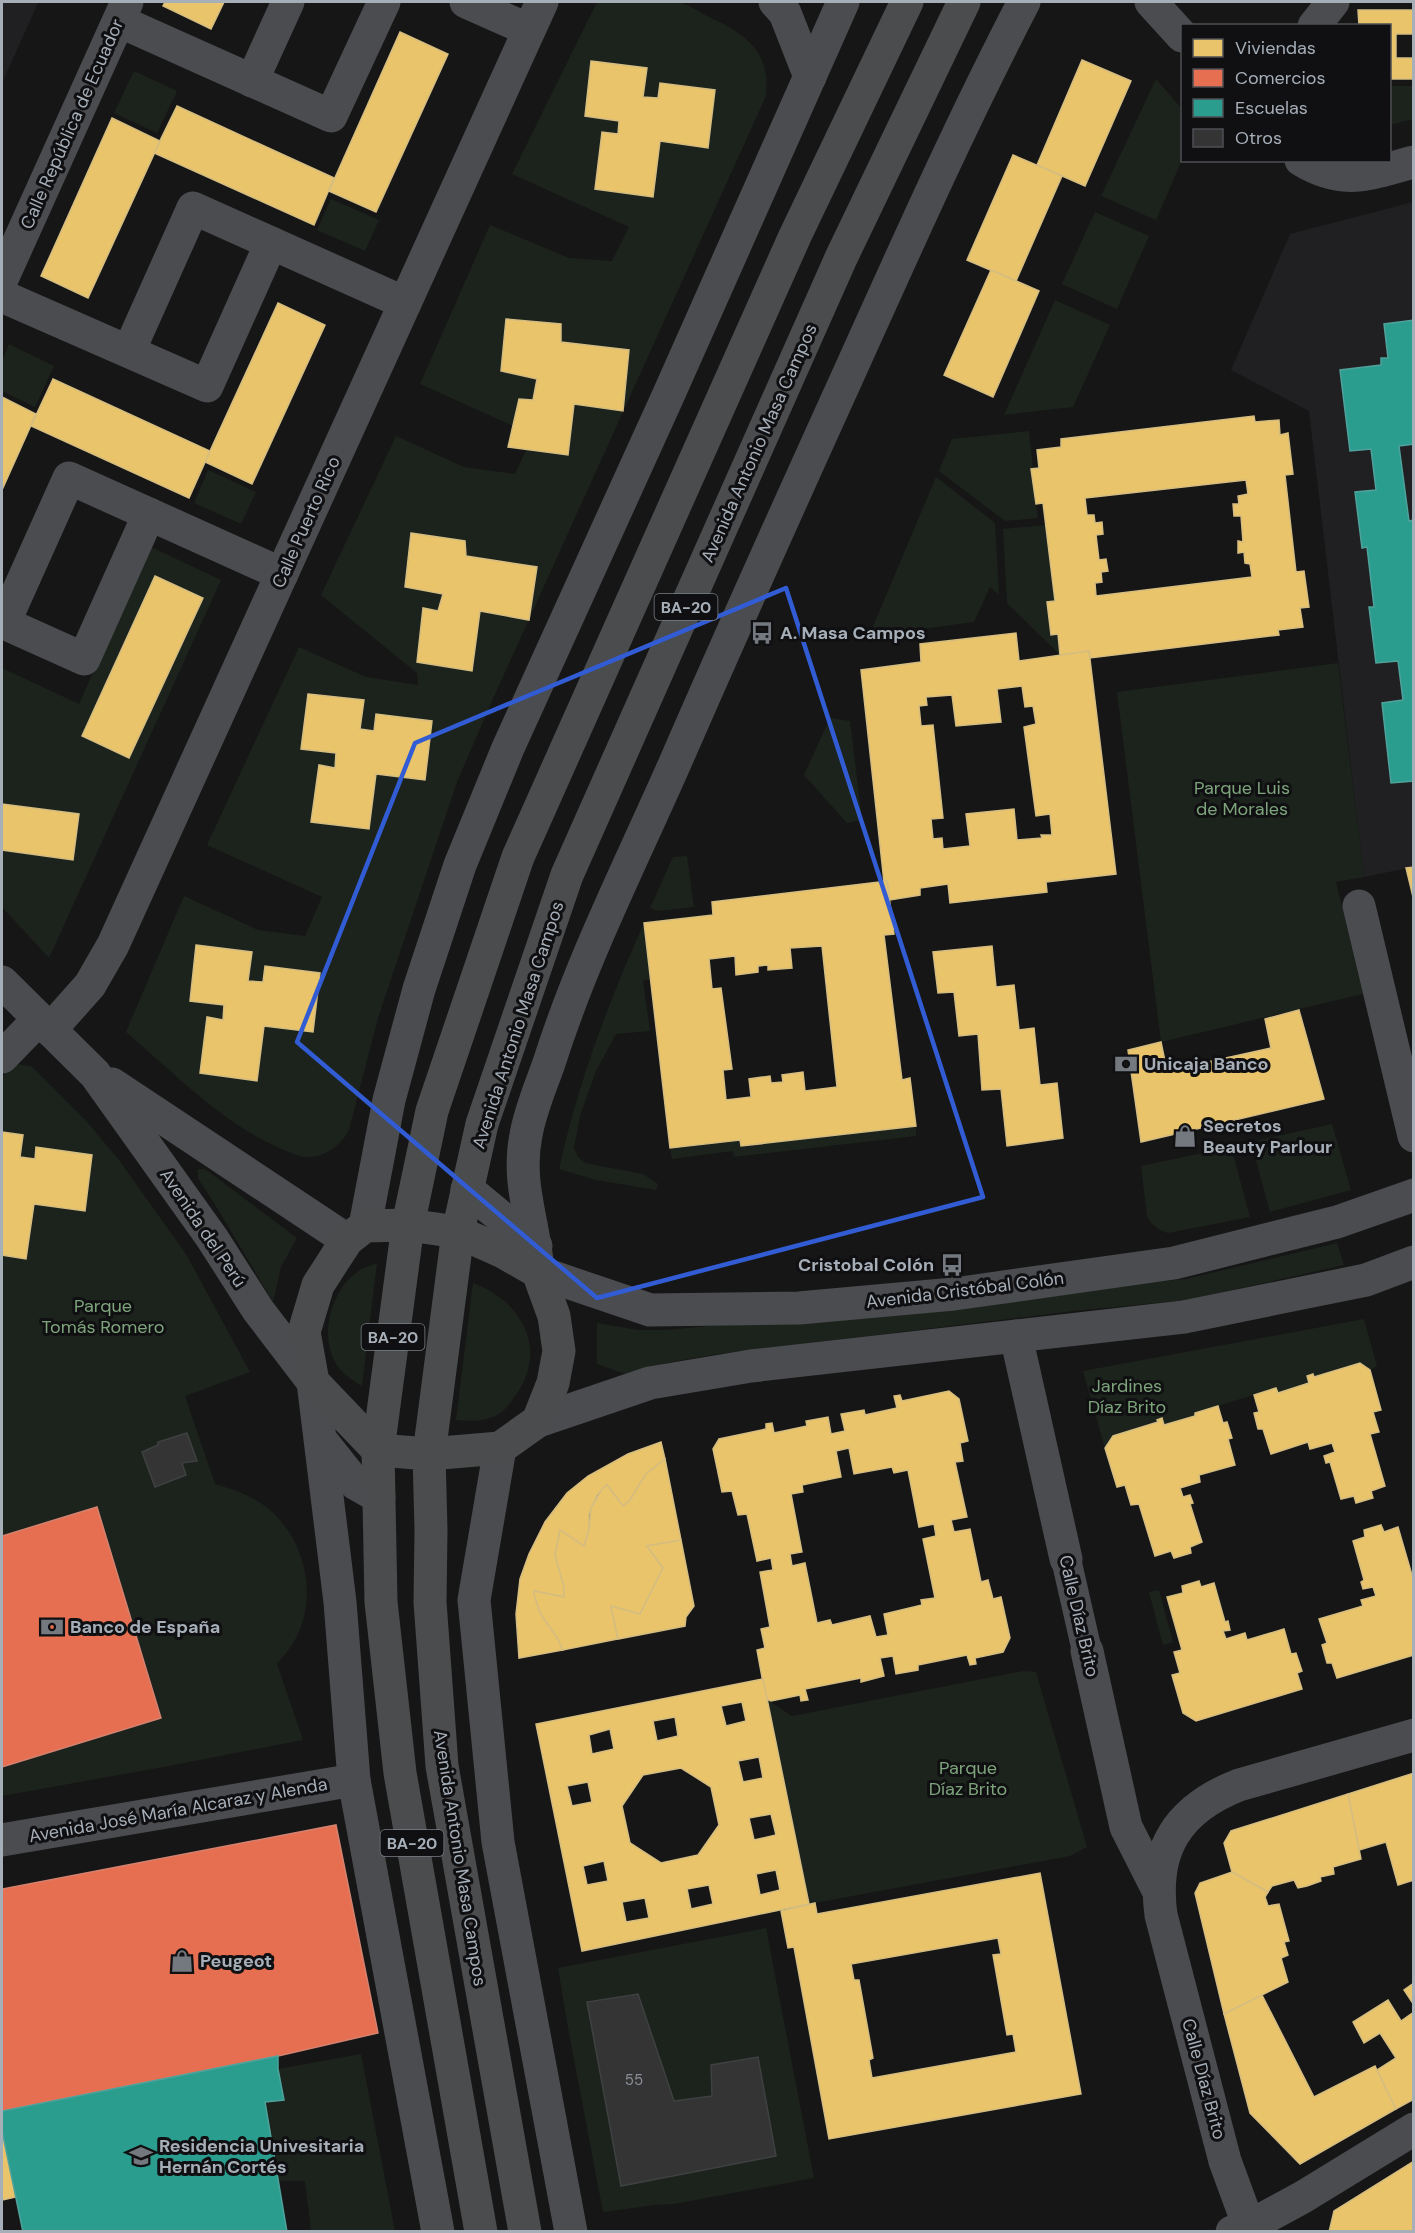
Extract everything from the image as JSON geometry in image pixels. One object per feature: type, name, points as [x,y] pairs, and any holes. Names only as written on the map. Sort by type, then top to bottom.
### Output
[{"type":"highway","name":"BA-20","points":[[481,2232],[400,1773],[381,1602],[378,1450],[408,1225],[432,1111],[518,857],[795,236],[907,2]]},
{"type":"highway","name":"Avenida Antonio Masa Campos","points":[[525,2232],[442,1766],[430,1602],[432,1530],[429,1454],[458,1232],[482,1124],[567,875],[841,258],[963,2]]},
{"type":"highway","points":[[408,1225],[458,1232],[503,1252],[537,1259],[554,1316],[559,1351],[553,1383],[538,1421],[500,1448],[429,1454],[378,1450],[313,1382],[304,1332],[318,1285],[356,1233],[408,1225]]},
{"type":"street","points":[[252,81],[288,2]]},
{"type":"street","points":[[123,11],[252,81],[331,116],[384,2]]},
{"type":"street","points":[[466,2],[536,16]]},
{"type":"street","points":[[775,2],[785,13],[810,77]]},
{"type":"street","points":[[356,1233],[419,989],[460,865],[508,748],[673,385],[843,2]]},
{"type":"street","points":[[537,1259],[523,1191],[522,1173],[526,1135],[560,1030],[598,931],[673,767],[742,606],[959,129],[1024,2]]},
{"type":"street","points":[[1151,2],[1181,35]]},
{"type":"street","points":[[1316,24],[1333,2]]},
{"type":"street","name":"Calle República de Ecuador","points":[[2,279],[123,11]]},
{"type":"street","name":"Calle Puerto Rico","points":[[2,1057],[90,985],[113,945],[536,16]]},
{"type":"street","points":[[1305,162],[1324,173],[1348,177],[1413,162]]},
{"type":"street","points":[[129,351],[193,208],[405,303]]},
{"type":"street","points":[[2,296],[207,386],[271,243]]},
{"type":"street","points":[[149,514],[84,659],[3,623],[69,478],[149,514],[282,574]]},
{"type":"street","points":[[1359,906],[1413,1136]]},
{"type":"street","name":"Avenida del Perú","points":[[2,982],[95,1074],[212,1238],[258,1310],[313,1382]]},
{"type":"street","name":"Avenida del Perú","points":[[95,1074],[356,1233]]},
{"type":"street","name":"Avenida Cristóbal Colón","points":[[467,1189],[537,1259],[650,1310],[823,1306],[954,1294],[1174,1263],[1337,1222],[1413,1195]]},
{"type":"street","points":[[538,1421],[650,1383],[751,1366],[1184,1317],[1366,1280],[1413,1262]]},
{"type":"street","name":"Calle Díaz Brito","points":[[1016,1336],[1126,1827],[1158,1890]]},
{"type":"street","points":[[313,1382],[340,1602],[354,1780],[438,2232]]},
{"type":"street","points":[[321,1440],[356,1484],[379,1497]]},
{"type":"street","points":[[500,1448],[474,1600],[498,1842],[571,2232]]},
{"type":"street","name":"Calle Díaz Brito","points":[[1244,2230],[1161,1915],[1158,1890],[1167,1847],[1178,1827],[1194,1809],[1215,1794],[1239,1785],[1413,1736]]},
{"type":"street","name":"Avenida José María Alcaraz y Alenda","points":[[2,1840],[354,1780]]},
{"type":"street","points":[[1244,2230],[1303,2197],[1413,2129]]},
{"type":"highlighted area","points":[[786,588],[983,1197],[597,1298],[297,1042],[415,743]]},
{"type":"shaded area","points":[[2,2],[38,3],[2,83]]},
{"type":"shaded area","points":[[1413,202],[1413,867],[1364,877],[1309,411],[1231,370],[1290,234]]},
{"type":"green space","points":[[597,2],[679,2],[731,28],[752,44],[759,54],[764,66],[766,96],[457,782],[378,1018],[349,1130],[331,1150],[312,1157],[298,1156],[237,1125],[180,1080],[126,1032],[184,896],[258,930],[305,936],[322,897],[207,845],[299,647],[366,677],[418,685],[417,673],[321,595],[396,436],[464,467],[515,474],[533,435],[420,384],[490,225],[569,258],[612,261],[629,227],[512,174]]},
{"type":"green space","points":[[134,71],[177,91],[157,133],[114,113]]},
{"type":"green space","points":[[1156,79],[1181,108],[1181,162],[1156,220],[1101,196]]},
{"type":"green space","points":[[1391,86],[1413,86],[1413,119],[1391,125]]},
{"type":"green space","points":[[331,199],[379,220],[365,251],[317,230]]},
{"type":"green space","points":[[1095,212],[1149,236],[1117,309],[1062,284]]},
{"type":"green space","points":[[1055,300],[1110,325],[1073,407],[1004,415]]},
{"type":"green space","points":[[9,344],[54,366],[35,407],[2,391],[2,361]]},
{"type":"green space","points":[[1029,431],[1033,469],[1031,470],[1038,518],[1005,521],[939,471],[952,439]]},
{"type":"green space","points":[[208,470],[256,492],[241,524],[194,503]]},
{"type":"green space","points":[[936,477],[995,523],[999,595],[990,587],[974,622],[869,636]]},
{"type":"green space","points":[[1046,525],[1055,601],[1047,602],[1051,635],[1058,634],[1060,655],[1007,603],[1003,529]]},
{"type":"green space","points":[[149,546],[221,580],[49,958],[2,907],[2,668],[79,704]]},
{"type":"green space","name":"Parque Luis de Morales","points":[[1338,663],[1364,877],[1336,882],[1363,994],[1161,1042],[1117,692]]},
{"type":"green space","points":[[830,718],[850,721],[862,820],[847,823],[804,775]]},
{"type":"green space","points":[[687,856],[694,907],[658,911],[650,908],[673,857]]},
{"type":"green space","points":[[644,923],[650,979],[643,981],[650,1031],[616,1034],[596,1071],[580,1116],[574,1148],[578,1157],[585,1163],[643,1174],[658,1184],[656,1190],[596,1180],[559,1169],[575,1106],[595,1044]]},
{"type":"green space","name":"Parque Tomás Romero","points":[[14,1064],[31,1066],[88,1123],[119,1160],[186,1254],[250,1372],[185,1396],[215,1484],[234,1490],[265,1506],[289,1532],[303,1564],[307,1600],[304,1617],[294,1642],[277,1664],[303,1740],[2,1796],[2,1077]]},
{"type":"green space","points":[[1332,1124],[1351,1190],[1270,1212],[1251,1142]]},
{"type":"green space","points":[[916,1126],[916,1136],[734,1157],[733,1151],[672,1159],[670,1148],[740,1140],[741,1146]]},
{"type":"green space","points":[[1231,1147],[1250,1217],[1168,1233],[1151,1223],[1147,1216],[1141,1166]]},
{"type":"green space","points":[[198,1169],[205,1169],[297,1238],[281,1267],[273,1302],[198,1178]]},
{"type":"green space","points":[[1337,1243],[1344,1265],[1188,1300],[1073,1311],[711,1355],[667,1363],[628,1375],[597,1364],[597,1323],[638,1330],[667,1330],[1186,1279]]},
{"type":"green space","points":[[377,1263],[362,1386],[342,1372],[337,1365],[331,1354],[328,1327],[330,1314],[342,1288],[360,1270]]},
{"type":"green space","points":[[473,1283],[490,1291],[517,1315],[530,1345],[530,1361],[525,1379],[513,1399],[496,1416],[483,1420],[456,1420]]},
{"type":"green space","name":"Jardines Díaz Brito","points":[[1364,1319],[1377,1366],[1370,1370],[1360,1364],[1314,1377],[1313,1374],[1309,1383],[1278,1393],[1276,1388],[1164,1425],[1161,1418],[1157,1420],[1158,1422],[1114,1436],[1105,1448],[1083,1371]]},
{"type":"green space","points":[[1159,1590],[1173,1642],[1163,1645],[1149,1592]]},
{"type":"green space","name":"Parque Díaz Brito","points":[[1023,1671],[1036,1672],[1087,1847],[1070,1856],[809,1904],[766,1699],[792,1716]]},
{"type":"green space","points":[[766,1928],[814,2178],[674,2204],[603,2212],[558,1968]]},
{"type":"green space","points":[[361,2054],[395,2231],[311,2231],[305,2181],[278,2181],[265,2102],[278,2069]]},
{"type":"building: Viviendas","points":[[165,2],[224,2],[211,29],[163,6]]},
{"type":"building: Viviendas","points":[[1358,10],[1414,10],[1414,34],[1396,34],[1396,58],[1414,58],[1414,79],[1391,79],[1391,24],[1359,24]]},
{"type":"building: Viviendas","points":[[400,32],[448,54],[376,212],[329,191]]},
{"type":"building: Viviendas","points":[[1082,60],[1131,81],[1085,186],[1037,165]]},
{"type":"building: Viviendas","points":[[591,61],[647,68],[643,97],[658,98],[660,83],[715,90],[708,148],[660,141],[653,197],[595,189],[602,132],[618,134],[619,121],[585,116]]},
{"type":"building: Viviendas","points":[[177,106],[334,178],[314,225],[154,153]]},
{"type":"building: Viviendas","points":[[112,118],[160,141],[88,298],[41,276]]},
{"type":"building: Viviendas","points":[[1013,155],[1062,176],[1016,281],[967,260]]},
{"type":"building: Viviendas","points":[[991,270],[1039,291],[993,397],[944,375]]},
{"type":"building: Viviendas","points":[[278,303],[325,325],[252,484],[205,462]]},
{"type":"building: Viviendas","points":[[506,319],[561,324],[561,342],[629,350],[623,411],[574,404],[568,455],[508,447],[519,399],[533,400],[537,379],[501,371]]},
{"type":"building: Viviendas","points":[[53,379],[210,451],[189,498],[31,426]]},
{"type":"building: Viviendas","points":[[2,397],[36,414],[2,490]]},
{"type":"building: Viviendas","points":[[1254,416],[1255,422],[1279,420],[1280,435],[1288,433],[1293,474],[1285,475],[1296,572],[1304,571],[1309,607],[1300,608],[1303,627],[1278,630],[1279,635],[1090,658],[1089,651],[1060,655],[1058,634],[1051,635],[1047,602],[1055,601],[1043,503],[1036,504],[1031,469],[1039,468],[1037,450],[1061,447],[1061,439]],"holes":[[[1246,480],[1248,494],[1238,496],[1239,504],[1233,504],[1234,516],[1241,516],[1243,542],[1238,541],[1238,553],[1244,552],[1245,563],[1250,564],[1252,577],[1096,596],[1095,583],[1102,582],[1101,572],[1108,571],[1106,559],[1099,560],[1096,535],[1103,534],[1102,522],[1095,523],[1094,515],[1087,515],[1085,498]]]},
{"type":"building: Viviendas","points":[[411,533],[465,541],[466,556],[537,567],[529,620],[480,611],[472,671],[417,662],[423,608],[438,611],[443,594],[405,587]]},
{"type":"building: Viviendas","points":[[155,576],[203,598],[129,758],[82,736]]},
{"type":"building: Viviendas","points":[[1016,633],[1019,661],[1089,651],[1116,874],[1046,882],[1047,892],[950,903],[948,884],[920,888],[920,895],[890,900],[887,881],[884,882],[861,670],[921,662],[920,644]],"holes":[[[1022,686],[1025,707],[1033,706],[1036,724],[1024,727],[1036,816],[1050,814],[1052,835],[1017,840],[1014,809],[966,814],[970,846],[943,849],[942,838],[933,839],[931,819],[943,818],[933,725],[921,726],[919,706],[927,705],[926,697],[952,695],[956,726],[1001,722],[997,689]]]},
{"type":"building: Viviendas","points":[[308,694],[364,700],[360,729],[374,731],[376,714],[432,721],[425,780],[376,774],[369,829],[311,822],[319,765],[335,768],[336,753],[301,749]]},
{"type":"building: Viviendas","points":[[2,804],[79,814],[73,860],[2,850]]},
{"type":"building: Viviendas","points":[[1414,867],[1414,901],[1406,868]]},
{"type":"building: Viviendas","points":[[887,881],[894,934],[884,935],[902,1080],[910,1078],[916,1126],[741,1146],[740,1140],[670,1148],[644,923],[713,915],[712,902]],"holes":[[[822,946],[837,1087],[805,1091],[803,1072],[782,1075],[783,1082],[771,1083],[770,1076],[749,1079],[751,1097],[726,1100],[723,1070],[732,1069],[721,988],[712,989],[709,959],[735,956],[736,975],[758,972],[758,966],[768,965],[768,970],[792,968],[790,948]]]},
{"type":"building: Viviendas","points":[[196,945],[252,952],[248,981],[263,982],[265,966],[320,973],[313,1032],[264,1026],[257,1081],[200,1073],[207,1017],[223,1020],[224,1005],[190,1001]]},
{"type":"building: Viviendas","points":[[992,946],[996,987],[1014,985],[1019,1030],[1034,1028],[1040,1085],[1057,1083],[1063,1138],[1007,1146],[1001,1089],[982,1090],[978,1034],[959,1036],[954,992],[938,993],[933,952]]},
{"type":"building: Viviendas","points":[[1299,1010],[1324,1099],[1141,1142],[1128,1050],[1161,1042],[1167,1071],[1271,1048],[1265,1019]]},
{"type":"building: Viviendas","points":[[2,1132],[23,1135],[20,1157],[35,1159],[36,1147],[92,1155],[85,1211],[34,1204],[26,1259],[2,1255]]},
{"type":"building: Viviendas","points":[[1360,1363],[1370,1370],[1381,1410],[1373,1412],[1379,1432],[1370,1434],[1385,1486],[1371,1491],[1373,1498],[1356,1503],[1354,1496],[1341,1499],[1330,1462],[1326,1463],[1324,1456],[1335,1452],[1332,1443],[1310,1449],[1308,1442],[1271,1454],[1263,1429],[1258,1429],[1254,1413],[1259,1412],[1254,1395],[1276,1388],[1278,1393],[1309,1383],[1307,1376],[1313,1374],[1314,1377]]},
{"type":"building: Viviendas","points":[[949,1391],[959,1399],[968,1441],[960,1443],[963,1461],[955,1462],[967,1517],[951,1520],[954,1532],[970,1529],[981,1582],[988,1580],[993,1599],[1001,1597],[1010,1638],[1003,1652],[975,1658],[976,1664],[970,1665],[967,1655],[918,1665],[918,1670],[896,1674],[893,1656],[880,1658],[884,1676],[861,1682],[861,1678],[805,1689],[808,1700],[801,1701],[800,1695],[771,1701],[766,1699],[757,1650],[765,1648],[761,1629],[770,1627],[760,1572],[773,1570],[771,1558],[757,1561],[747,1514],[738,1515],[732,1491],[722,1492],[713,1449],[719,1439],[766,1429],[766,1424],[772,1423],[774,1433],[807,1426],[806,1421],[828,1417],[831,1434],[845,1431],[841,1414],[864,1410],[865,1415],[897,1408],[894,1396],[900,1395],[902,1401]],"holes":[[[849,1448],[854,1474],[892,1467],[894,1473],[908,1470],[919,1527],[934,1524],[936,1536],[923,1539],[935,1598],[921,1600],[922,1605],[884,1614],[888,1635],[876,1637],[870,1616],[832,1625],[830,1620],[817,1623],[805,1563],[792,1566],[790,1554],[802,1552],[791,1494],[803,1492],[802,1485],[841,1477],[836,1451]]]},
{"type":"building: Viviendas","points":[[1218,1406],[1223,1423],[1227,1422],[1232,1438],[1228,1439],[1235,1465],[1199,1475],[1200,1482],[1180,1488],[1183,1497],[1190,1495],[1193,1503],[1190,1504],[1202,1542],[1190,1547],[1191,1553],[1174,1558],[1171,1551],[1155,1556],[1139,1504],[1131,1505],[1125,1485],[1117,1487],[1105,1448],[1113,1436],[1158,1422],[1157,1420],[1162,1418],[1164,1425]]},
{"type":"building: Viviendas","points":[[661,1442],[665,1459],[646,1474],[630,1500],[623,1506],[607,1485],[597,1495],[589,1514],[589,1530],[584,1546],[560,1530],[555,1555],[564,1587],[564,1597],[534,1591],[534,1594],[540,1613],[563,1650],[519,1658],[516,1614],[520,1579],[545,1522],[567,1493],[588,1476],[628,1454]]},
{"type":"building: Viviendas","points":[[665,1459],[681,1540],[647,1546],[663,1568],[640,1614],[611,1606],[618,1639],[563,1650],[540,1613],[534,1594],[534,1591],[564,1597],[564,1587],[555,1555],[560,1530],[584,1546],[589,1530],[591,1508],[602,1489],[607,1485],[623,1506],[630,1500],[646,1474]]},
{"type":"building: Viviendas","points":[[1381,1525],[1384,1532],[1398,1527],[1414,1582],[1414,1655],[1337,1678],[1332,1663],[1327,1663],[1322,1645],[1327,1643],[1319,1619],[1363,1606],[1361,1600],[1376,1596],[1373,1587],[1363,1589],[1361,1582],[1364,1580],[1353,1541],[1365,1537],[1364,1530]]},
{"type":"building: Viviendas","points":[[681,1540],[694,1606],[686,1617],[685,1626],[618,1639],[611,1606],[640,1614],[663,1568],[647,1546]]},
{"type":"building: Viviendas","points":[[1199,1581],[1201,1587],[1214,1583],[1225,1622],[1228,1621],[1230,1630],[1223,1631],[1226,1639],[1245,1633],[1247,1640],[1284,1629],[1291,1654],[1296,1653],[1302,1671],[1297,1673],[1302,1689],[1196,1721],[1183,1713],[1172,1675],[1180,1673],[1174,1652],[1182,1650],[1167,1597],[1183,1593],[1182,1586]]},
{"type":"building: Viviendas","points":[[763,1679],[809,1904],[582,1951],[536,1724]],"holes":[[[742,1702],[746,1721],[726,1726],[721,1706]],[[675,1717],[678,1736],[657,1741],[653,1721]],[[610,1729],[614,1749],[592,1754],[589,1735]],[[759,1757],[763,1778],[743,1782],[738,1761]],[[681,1768],[711,1787],[719,1825],[698,1855],[661,1863],[630,1843],[622,1806],[643,1775]],[[588,1782],[592,1802],[572,1806],[567,1786]],[[771,1814],[776,1835],[754,1840],[749,1818]],[[604,1861],[608,1881],[587,1885],[583,1866]],[[776,1870],[780,1890],[760,1895],[756,1874]],[[709,1885],[713,1904],[691,1909],[687,1889]],[[645,1898],[649,1918],[626,1922],[622,1902]]]},
{"type":"building: Viviendas","points":[[1414,1773],[1414,1880],[1398,1885],[1386,1842],[1359,1850],[1348,1794]]},
{"type":"building: Viviendas","points":[[1348,1794],[1361,1859],[1333,1867],[1334,1874],[1320,1877],[1321,1881],[1307,1886],[1298,1888],[1294,1880],[1272,1886],[1268,1892],[1232,1872],[1224,1843],[1231,1831]]},
{"type":"building: Viviendas","points":[[1232,1872],[1268,1892],[1265,1897],[1268,1906],[1279,1904],[1289,1941],[1284,1942],[1288,1955],[1281,1958],[1288,1982],[1224,2014],[1195,1893],[1200,1883]]},
{"type":"building: Viviendas","points":[[1040,1873],[1081,2094],[829,2139],[794,1947],[788,1948],[781,1911],[815,1903],[817,1914]],"holes":[[[998,1938],[1001,1954],[993,1955],[1007,2035],[1013,2034],[1016,2052],[872,2078],[869,2060],[873,2058],[859,1980],[854,1980],[851,1964]]]},
{"type":"building: Viviendas","points":[[1414,1983],[1414,2005],[1404,1990]]},
{"type":"building: Viviendas","points":[[1262,1995],[1314,2097],[1375,2066],[1396,2109],[1300,2164],[1250,2113],[1224,2014]]},
{"type":"building: Viviendas","points":[[1388,2000],[1401,2021],[1414,2012],[1414,2099],[1396,2109],[1377,2070],[1396,2058],[1380,2033],[1364,2043],[1353,2022]]},
{"type":"building: Viviendas","points":[[2,2131],[16,2197],[2,2200]]},
{"type":"building: Viviendas","points":[[1414,2161],[1414,2232],[1329,2232],[1334,2211]]},
{"type":"building: Comercios","points":[[97,1507],[161,1718],[2,1767],[2,1536]]},
{"type":"building: Comercios","name":"Peugeot","points":[[336,1825],[378,2033],[278,2056],[2,2111],[2,1889]]},
{"type":"building: Escuelas","points":[[1414,320],[1414,444],[1399,446],[1409,521],[1414,520],[1414,781],[1391,783],[1382,703],[1403,700],[1398,661],[1376,663],[1369,607],[1374,607],[1367,547],[1362,548],[1355,492],[1376,490],[1371,449],[1350,451],[1340,370],[1381,365],[1381,358],[1388,358],[1384,324]]},
{"type":"building: Escuelas","name":"Residencia Univesitaria Hernán Cortés","points":[[278,2056],[284,2100],[265,2102],[287,2232],[23,2232],[2,2131],[2,2111]]},
{"type":"building: Otros","points":[[187,1433],[197,1461],[182,1463],[186,1475],[155,1487],[142,1452],[158,1445],[158,1442]]},
{"type":"building: Otros","points":[[638,1994],[674,2101],[712,2096],[711,2065],[758,2057],[776,2156],[621,2186],[587,2002]]},
{"type":"place","name":"A. Masa Campos","points":[[762,633]]},
{"type":"place","name":"Unicaja Banco","points":[[1126,1064]]},
{"type":"place","name":"Secretos Beauty Parlour","points":[[1185,1136]]},
{"type":"place","name":"Cristobal Colón","points":[[952,1265]]},
{"type":"place","name":"Banco de España","points":[[52,1627]]},
{"type":"place","name":"Peugeot","points":[[182,1961]]},
{"type":"place","name":"Residencia Univesitaria Hernán Cortés","points":[[141,2156]]}]
